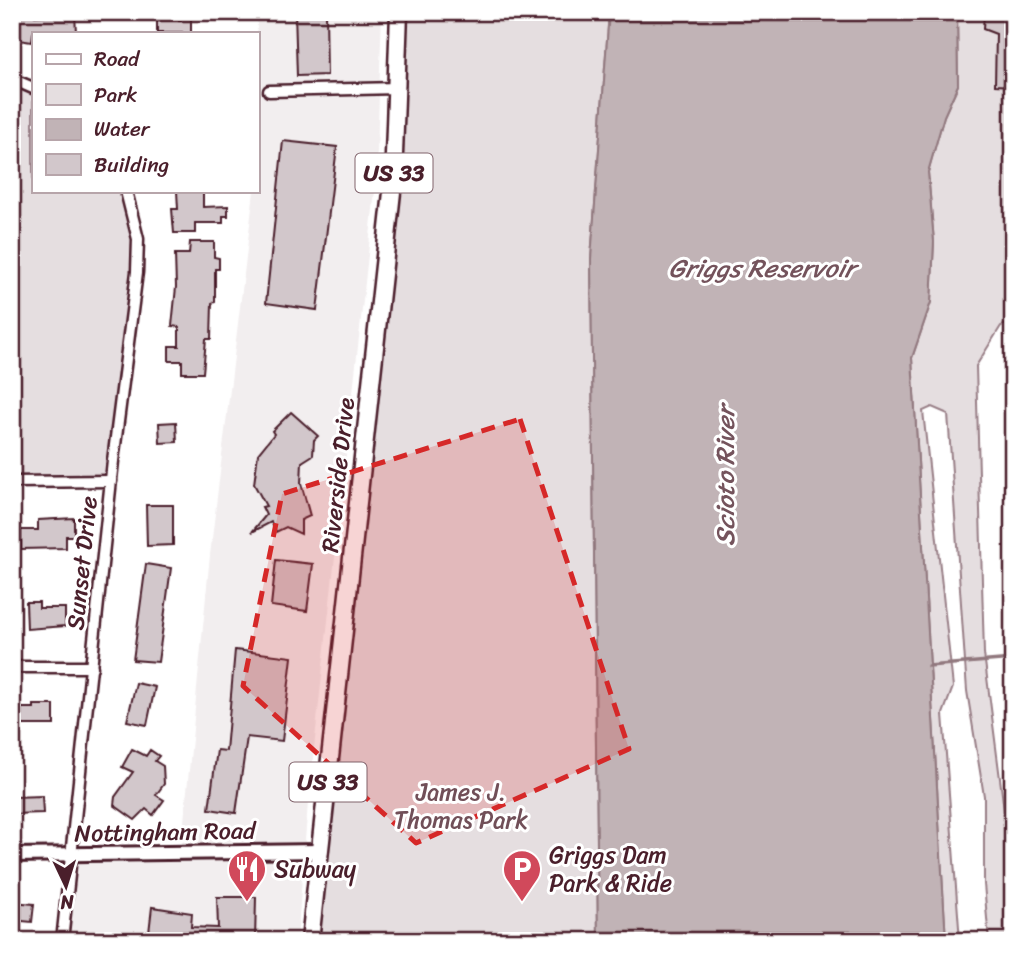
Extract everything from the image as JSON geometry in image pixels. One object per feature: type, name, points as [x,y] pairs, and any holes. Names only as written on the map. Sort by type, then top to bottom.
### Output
[{"type":"main road","name":"Riverside Drive","points":[[310,941],[393,183],[399,12]]},
{"type":"street","points":[[12,79],[32,88]]},
{"type":"street","points":[[269,91],[398,88]]},
{"type":"street","name":"Sunset Drive","points":[[62,941],[138,256],[138,239],[126,192]]},
{"type":"street","points":[[12,482],[111,481]]},
{"type":"street","points":[[12,667],[92,667]]},
{"type":"street","name":"Nottingham Road","points":[[12,855],[319,851]]},
{"type":"highlighted area","points":[[520,419],[629,749],[416,843],[243,686],[282,494]]},
{"type":"shaded area","points":[[257,12],[382,12],[376,182],[308,803],[297,941],[62,941],[72,855],[181,852],[210,555],[254,192],[259,192]]},
{"type":"green space","name":"James J. Thomas Park","points":[[399,12],[609,12],[591,259],[598,941],[310,941],[382,279]]},
{"type":"green space","points":[[957,12],[1013,12],[1013,322],[1001,326],[976,366],[984,654],[1013,880],[1013,941],[989,941],[984,884],[984,796],[967,691],[948,414],[932,407],[923,411],[953,687],[943,714],[960,941],[946,941],[912,358],[931,302],[934,242],[928,172],[944,116],[958,85]]},
{"type":"green space","points":[[12,79],[32,88],[32,192],[126,192],[138,239],[111,481],[12,482]]},
{"type":"water","name":"Griggs Reservoir","points":[[609,12],[957,12],[958,85],[944,116],[928,172],[934,242],[931,302],[912,358],[946,941],[598,941],[591,259]]},
{"type":"building","points":[[22,12],[35,12],[35,16],[75,13],[76,32],[32,32],[32,42],[12,39],[12,15],[22,15]]},
{"type":"building","points":[[295,12],[326,12],[327,75],[297,76]]},
{"type":"building","points":[[984,12],[1013,12],[1013,86],[995,85],[996,34],[983,29]]},
{"type":"building","points":[[181,17],[191,17],[191,32],[157,32],[157,20],[181,20]]},
{"type":"building","points":[[283,141],[337,147],[317,310],[266,303]]},
{"type":"building","points":[[177,192],[203,192],[203,207],[228,206],[228,216],[223,216],[223,223],[195,223],[195,233],[174,233],[172,209],[178,209]]},
{"type":"building","points":[[190,242],[214,242],[214,257],[219,258],[219,269],[215,269],[211,339],[206,339],[203,373],[182,373],[182,361],[169,361],[169,346],[179,346],[179,327],[172,326],[176,287],[175,254],[189,254]]},
{"type":"building","points":[[291,412],[318,436],[314,440],[313,455],[302,462],[301,483],[310,516],[301,520],[301,534],[286,527],[276,532],[271,522],[252,532],[266,515],[262,507],[266,506],[254,484],[258,454],[274,434],[272,431]]},
{"type":"building","points":[[176,422],[177,442],[160,443],[159,423]]},
{"type":"building","points":[[146,505],[173,505],[173,545],[147,546]]},
{"type":"building","points":[[74,518],[74,536],[66,536],[66,548],[21,549],[21,530],[38,530],[38,520]]},
{"type":"building","points":[[276,560],[313,564],[307,611],[271,606]]},
{"type":"building","points":[[146,564],[171,568],[158,662],[133,660]]},
{"type":"building","points":[[26,602],[39,602],[39,608],[65,608],[65,626],[27,629]]},
{"type":"building","points":[[235,650],[292,657],[282,741],[247,737],[236,813],[209,809],[217,750],[226,751]]},
{"type":"building","points":[[136,683],[155,687],[147,725],[127,721]]},
{"type":"building","points":[[34,705],[54,705],[54,725],[17,725],[17,708],[34,708]]},
{"type":"building","points":[[132,749],[146,756],[150,750],[159,756],[155,761],[163,766],[164,784],[156,795],[164,800],[153,815],[146,809],[135,820],[114,805],[115,797],[133,772],[122,767]]},
{"type":"building","points":[[42,796],[43,813],[12,814],[12,797]]},
{"type":"building","points":[[217,897],[256,897],[255,941],[148,941],[152,907],[192,913],[191,927],[218,928]]},
{"type":"building","points":[[12,902],[34,904],[32,922],[12,920]]},
{"type":"waterway","points":[[928,666],[1013,659]]},
{"type":"place","name":"Subway","points":[[247,903]]},
{"type":"place","name":"Griggs Dam Park & Ride","points":[[522,903]]},
{"type":"water label","name":"Scioto River","points":[[725,476]]}]
